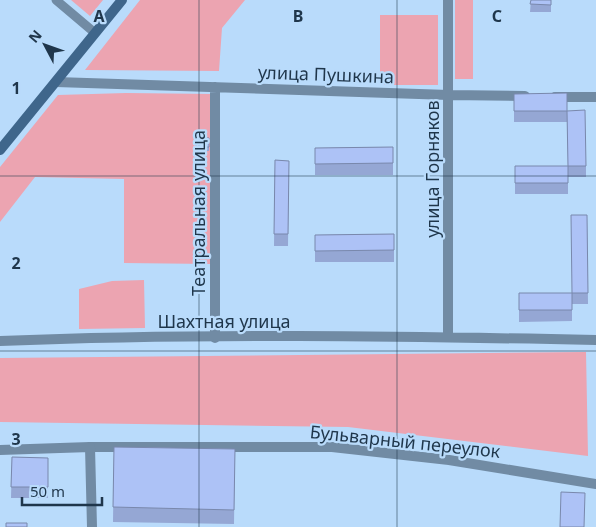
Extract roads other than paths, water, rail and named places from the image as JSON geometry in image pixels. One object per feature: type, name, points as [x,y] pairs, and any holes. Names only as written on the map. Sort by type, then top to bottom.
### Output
[{"type":"main road","points":[[0,150],[122,0]]},
{"type":"street","points":[[56,0],[95,33]]},
{"type":"street","name":"улица Горняков","points":[[448,0],[448,337]]},
{"type":"street","name":"улица Пушкина","points":[[56,82],[449,95],[596,97]]},
{"type":"street","name":"Театральная улица","points":[[215,87],[216,338]]},
{"type":"street","name":"Шахтная улица","points":[[0,341],[70,338],[448,337],[596,340]]},
{"type":"street","points":[[90,447],[92,527]]},
{"type":"street","name":"Бульварный переулок","points":[[0,450],[90,447],[332,447],[450,460],[596,484]]}]
